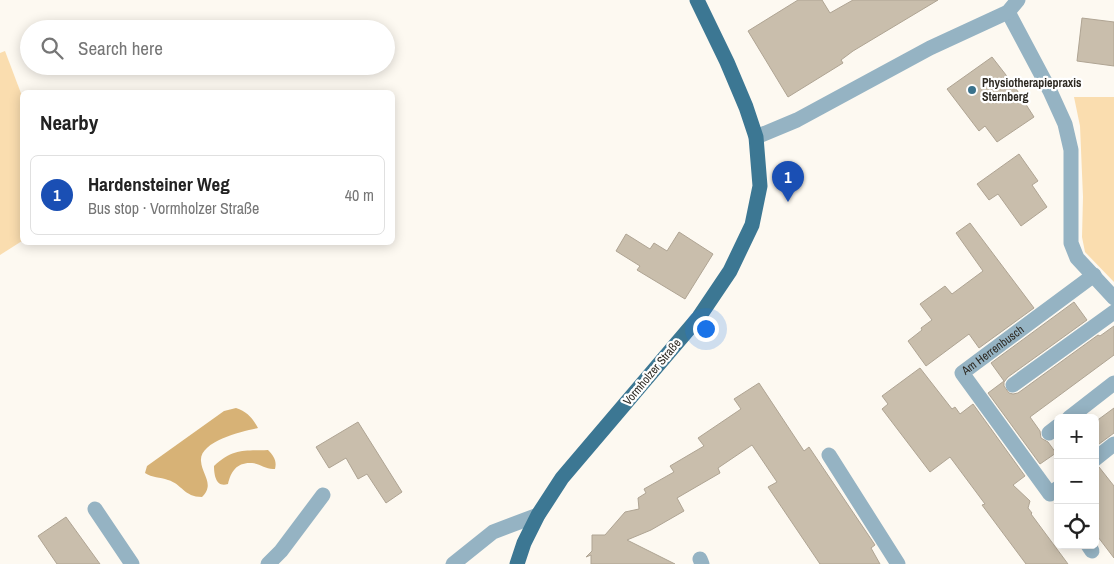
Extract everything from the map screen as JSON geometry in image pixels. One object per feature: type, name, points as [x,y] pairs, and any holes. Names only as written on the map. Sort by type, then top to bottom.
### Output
[{"type":"main road","name":"Vormholzer Straße","points":[[517,564],[524,543],[538,515],[562,478],[699,317],[730,271],[752,224],[760,186],[756,137],[727,62],[697,0]]},
{"type":"street","points":[[756,137],[797,120],[1012,4],[1065,124],[1071,150],[1071,243],[1077,258],[1114,298]]},
{"type":"street","name":"Am Herrenbusch","points":[[1054,495],[962,373],[1094,275]]},
{"type":"street","points":[[1013,385],[1114,312]]},
{"type":"street","points":[[1073,414],[1114,383]]},
{"type":"street","points":[[1099,456],[1114,444]]},
{"type":"street","points":[[830,455],[898,564]]},
{"type":"street","points":[[268,564],[281,551],[323,495]]},
{"type":"street","points":[[95,509],[132,564]]},
{"type":"street","points":[[453,564],[492,532],[538,515]]},
{"type":"shaded area","points":[[5,51],[20,91],[20,242],[0,255],[0,53]]},
{"type":"shaded area","points":[[1074,97],[1114,97],[1114,282],[1085,252],[1082,237],[1083,197],[1080,126]]},
{"type":"shaded area","points":[[236,408],[249,415],[258,428],[223,438],[207,448],[202,454],[202,466],[208,484],[206,492],[202,497],[187,493],[173,482],[145,473],[147,466],[224,411]]},
{"type":"shaded area","points":[[268,450],[276,464],[275,469],[269,469],[252,463],[242,464],[231,475],[228,484],[224,485],[218,482],[214,473],[214,466],[227,456],[245,451]]},
{"type":"building","points":[[798,0],[822,0],[830,13],[853,0],[938,0],[853,51],[841,60],[843,63],[788,97],[748,31]]},
{"type":"building","points":[[1082,18],[1114,22],[1114,66],[1077,61]]},
{"type":"building","points":[[992,57],[1013,84],[1034,117],[997,142],[985,126],[979,131],[947,89]]},
{"type":"building","points":[[1019,154],[1038,181],[1032,185],[1047,207],[1021,226],[998,194],[989,200],[977,184]]},
{"type":"building","points":[[970,223],[1034,308],[979,348],[969,334],[926,366],[908,341],[932,320],[920,304],[945,286],[952,294],[983,271],[956,233]]},
{"type":"building","points":[[679,232],[713,254],[685,299],[637,270],[640,266],[616,251],[626,234],[650,249],[654,243],[667,251]]},
{"type":"building","points":[[1074,302],[1087,320],[1008,377],[1004,382],[1004,386],[1009,393],[1018,393],[1098,335],[1100,336],[1114,326],[1114,355],[1030,417],[1040,431],[1041,438],[1048,442],[1054,450],[1054,454],[1040,464],[988,393],[1004,381],[991,363]]},
{"type":"building","points":[[920,368],[952,409],[955,407],[960,414],[973,404],[1025,476],[1013,485],[1030,501],[1028,508],[1031,514],[1054,545],[1054,549],[1057,549],[1068,564],[1026,564],[982,505],[985,504],[950,457],[930,472],[882,409],[888,404],[882,396]]},
{"type":"building","points":[[759,383],[804,451],[809,447],[869,536],[875,545],[871,548],[880,564],[820,564],[768,487],[777,482],[752,445],[718,468],[720,473],[677,498],[684,511],[651,530],[627,540],[675,564],[591,564],[591,555],[586,557],[592,551],[592,535],[605,535],[625,512],[639,509],[638,498],[646,493],[644,489],[674,472],[670,466],[704,446],[698,438],[741,409],[734,399]]},
{"type":"building","points":[[1114,408],[1114,433],[1099,444],[1099,419]]},
{"type":"building","points":[[358,422],[402,492],[386,503],[367,474],[358,479],[346,458],[329,468],[316,447]]},
{"type":"building","points":[[1099,467],[1114,486],[1114,558],[1099,538]]},
{"type":"building","points":[[66,517],[100,564],[57,564],[38,536]]},
{"type":"place","name":"Physiotherapiepraxis Sternberg","points":[[972,90]]},
{"type":"place","name":"Hardensteiner Weg","points":[[788,202]]}]
